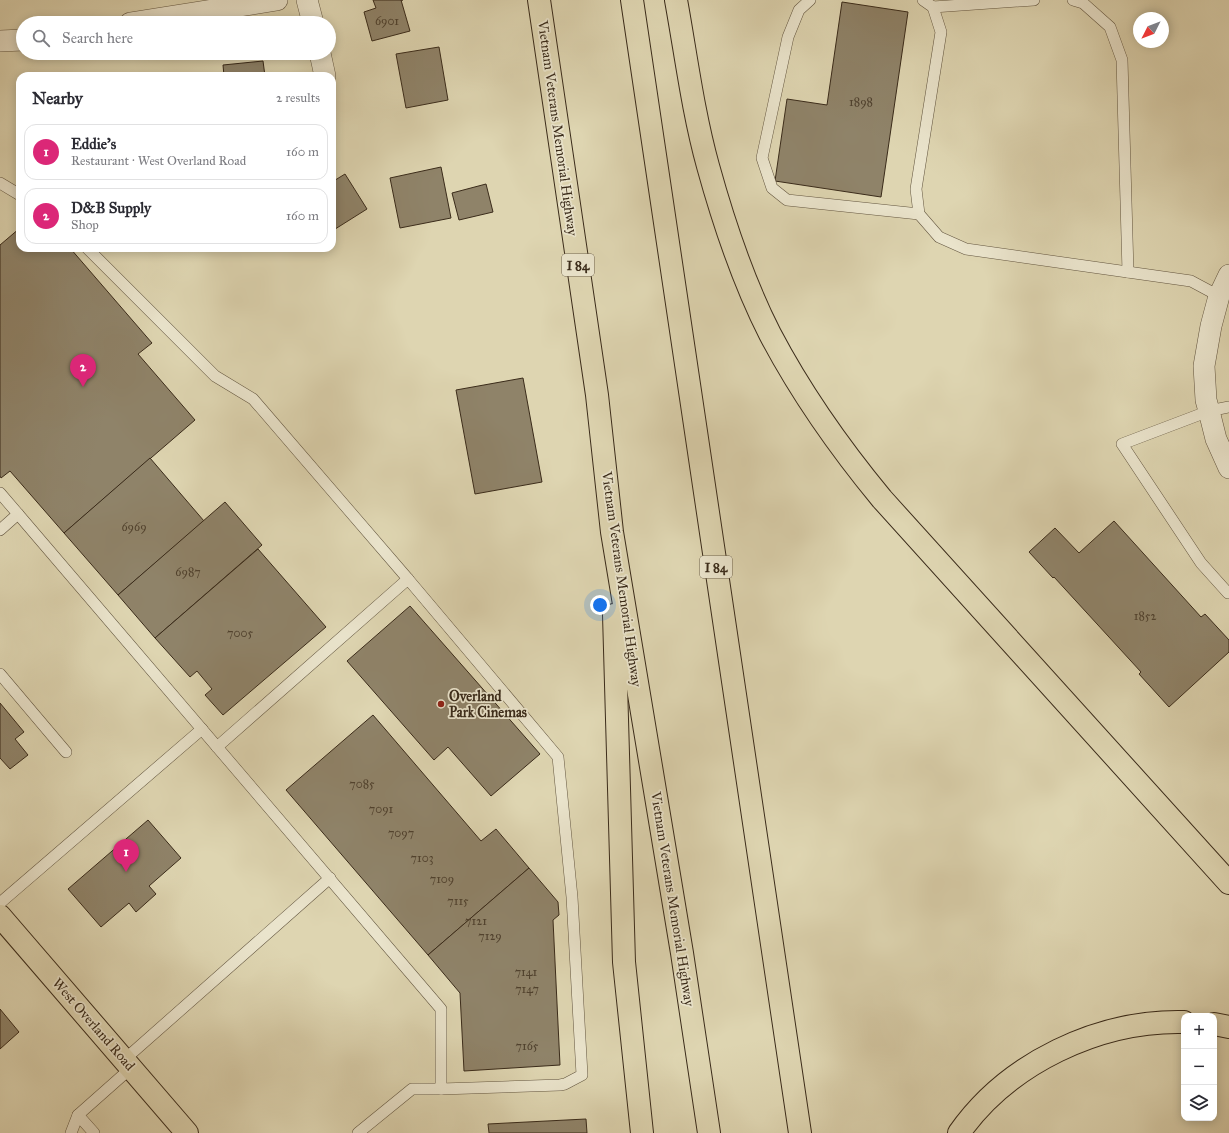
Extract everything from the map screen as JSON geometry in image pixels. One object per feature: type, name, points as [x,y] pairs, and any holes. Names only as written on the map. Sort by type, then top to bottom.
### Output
[{"type":"main road","name":"Vietnam Veterans Memorial Highway","points":[[539,0],[597,395],[612,532],[682,953],[708,1133]]},
{"type":"main road","name":"I 84","points":[[632,0],[800,1133]]},
{"type":"main road","points":[[676,0],[700,130],[708,165],[727,231],[739,264],[769,332],[807,399],[849,459],[890,509],[1229,883]]},
{"type":"main road","points":[[612,532],[624,962],[642,1133]]},
{"type":"main road","name":"West Overland Road","points":[[0,916],[187,1133]]},
{"type":"main road","points":[[959,1133],[986,1101],[996,1092],[1036,1063],[1068,1046],[1097,1034],[1115,1030],[1147,1024],[1181,1022]]},
{"type":"main road","points":[[1217,1025],[1229,1027]]},
{"type":"street","points":[[175,16],[277,0]]},
{"type":"street","points":[[307,0],[311,16]]},
{"type":"street","points":[[0,41],[16,40]]},
{"type":"street","points":[[322,60],[324,72]]},
{"type":"street","points":[[1229,275],[1219,296],[1211,326],[1204,366],[1206,400],[1216,439],[1229,468]]},
{"type":"lane","points":[[810,0],[799,10],[788,37],[762,158],[772,188],[787,200],[919,214]]},
{"type":"lane","points":[[923,0],[933,7],[1034,0]]},
{"type":"lane","points":[[1072,0],[1084,3],[1110,27],[1122,60],[1128,272]]},
{"type":"lane","points":[[933,7],[940,32],[916,189],[919,214],[939,237],[966,249],[1191,281],[1219,296]]},
{"type":"lane","points":[[0,183],[16,192]]},
{"type":"lane","points":[[91,252],[215,376],[253,399],[408,579],[558,758],[572,897],[582,1075],[560,1085],[441,1089],[412,1088],[358,1133]]},
{"type":"lane","points":[[1229,408],[1209,411],[1122,444],[1201,563],[1228,593],[1229,592]]},
{"type":"lane","points":[[0,493],[441,1009],[441,1089]]},
{"type":"lane","points":[[0,530],[18,514]]},
{"type":"lane","points":[[217,747],[408,579]]},
{"type":"lane","points":[[0,674],[66,752]]},
{"type":"lane","points":[[0,903],[202,729]]},
{"type":"lane","points":[[71,1133],[78,1115],[128,1064],[330,878]]},
{"type":"lane","points":[[78,1115],[94,1133]]},
{"type":"building","points":[[373,0],[401,0],[410,31],[372,41],[364,12],[376,8]]},
{"type":"building","points":[[842,2],[908,12],[881,197],[775,181],[787,99],[827,105]]},
{"type":"building","points":[[439,47],[448,100],[406,108],[396,54]]},
{"type":"building","points":[[263,61],[264,72],[224,72],[223,65]]},
{"type":"building","points":[[441,167],[451,218],[400,228],[390,178]]},
{"type":"building","points":[[345,174],[367,209],[336,228],[336,180]]},
{"type":"building","points":[[486,184],[493,212],[459,220],[452,193]]},
{"type":"building","points":[[16,231],[16,252],[73,252],[152,343],[138,354],[195,420],[64,533],[10,471],[1,478],[0,476],[0,245]]},
{"type":"building","points":[[523,378],[542,482],[475,494],[456,390]]},
{"type":"building","points":[[150,458],[204,521],[118,595],[64,533]]},
{"type":"building","points":[[225,502],[262,545],[155,638],[118,595]]},
{"type":"building","points":[[1114,521],[1201,617],[1205,614],[1229,640],[1229,652],[1169,707],[1139,674],[1141,672],[1054,577],[1053,578],[1029,552],[1055,528],[1079,553]]},
{"type":"building","points":[[258,549],[326,627],[223,715],[205,695],[212,689],[197,671],[190,677],[155,638]]},
{"type":"building","name":"Overland Park Cinemas","points":[[410,606],[540,754],[491,796],[448,747],[434,760],[347,661]]},
{"type":"building","points":[[0,703],[24,732],[15,739],[28,755],[10,769],[0,758]]},
{"type":"building","points":[[373,715],[481,841],[496,829],[529,868],[428,955],[286,790]]},
{"type":"building","points":[[148,820],[181,858],[149,886],[156,894],[136,912],[129,903],[101,927],[68,889]]},
{"type":"building","points":[[529,868],[558,902],[559,915],[553,920],[560,1065],[464,1071],[460,993],[428,955]]},
{"type":"building","points":[[0,1009],[19,1032],[0,1049]]},
{"type":"building","points":[[586,1119],[587,1133],[489,1133],[488,1124]]},
{"type":"place","name":"D&B Supply","points":[[83,387]]},
{"type":"place","name":"Overland Park Cinemas","points":[[441,704]]},
{"type":"place","name":"Eddie's","points":[[126,872]]}]
